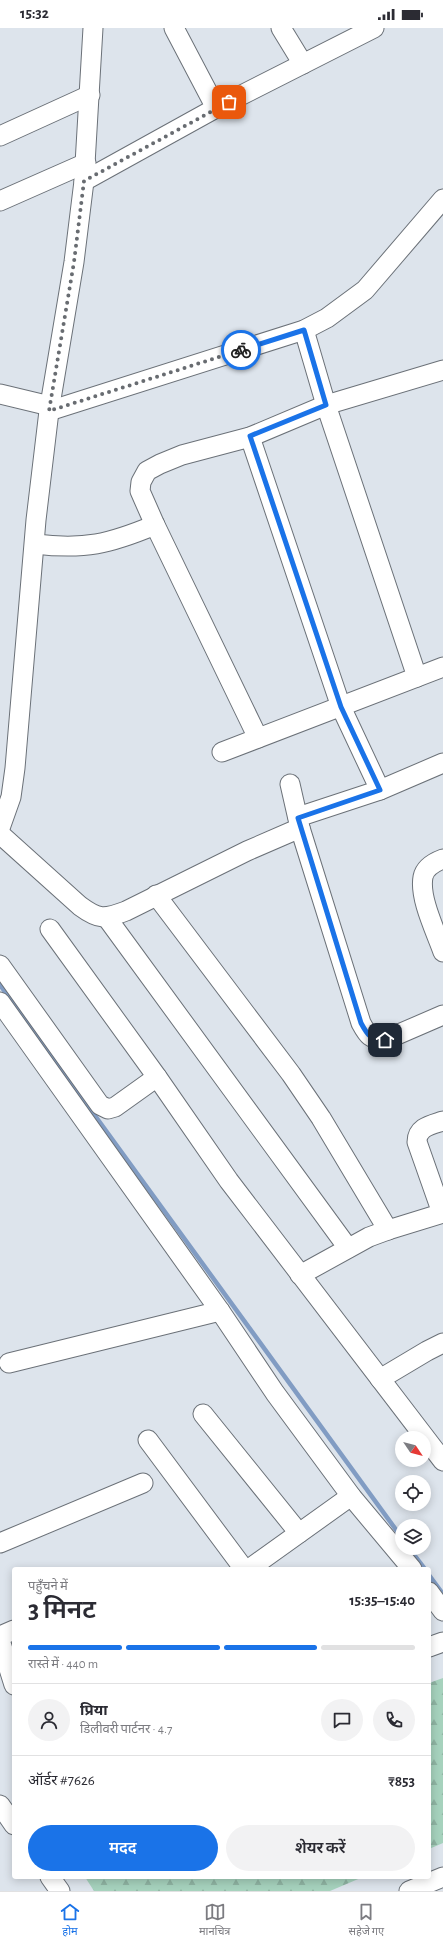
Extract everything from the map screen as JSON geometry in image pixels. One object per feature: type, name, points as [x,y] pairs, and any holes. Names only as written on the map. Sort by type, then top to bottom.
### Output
[{"type":"street","points":[[0,828],[11,797],[8,770],[35,544],[49,408],[74,262],[85,172],[93,28]]},
{"type":"street","points":[[174,28],[216,108]]},
{"type":"street","points":[[281,28],[303,64]]},
{"type":"street","points":[[0,200],[85,172],[374,28]]},
{"type":"street","points":[[0,136],[90,95]]},
{"type":"street","points":[[0,394],[49,408],[304,330],[327,318],[365,290],[443,199]]},
{"type":"street","points":[[304,330],[326,405],[417,677]]},
{"type":"street","points":[[258,738],[155,525],[140,491],[141,482],[147,471],[182,455],[250,436],[326,405],[443,370]]},
{"type":"street","points":[[250,436],[341,707],[380,790]]},
{"type":"street","points":[[35,544],[60,547],[90,546],[113,541],[155,525]]},
{"type":"street","points":[[222,752],[443,667]]},
{"type":"street","points":[[0,834],[80,906],[94,916],[107,918],[247,851],[299,823],[443,763]]},
{"type":"street","points":[[290,784],[299,823],[361,1023],[367,1036],[376,1040],[385,1040],[443,1015]]},
{"type":"street","points":[[443,859],[429,866],[423,876],[423,894],[443,952]]},
{"type":"street","points":[[156,895],[225,984],[312,1106],[388,1230]]},
{"type":"street","points":[[107,918],[348,1248]]},
{"type":"street","points":[[50,929],[229,1180],[443,1461]]},
{"type":"street","points":[[0,965],[100,1105],[108,1110],[115,1107],[157,1077]]},
{"type":"street","points":[[0,1002],[220,1311],[276,1393],[351,1496],[410,1567]]},
{"type":"street","points":[[300,1275],[348,1248],[388,1230],[443,1213],[417,1142],[417,1137],[420,1131],[426,1127],[443,1121]]},
{"type":"street","points":[[9,1363],[121,1337],[220,1311]]},
{"type":"street","points":[[380,1379],[426,1351],[443,1343]]},
{"type":"street","points":[[203,1414],[299,1533]]},
{"type":"street","points":[[148,1440],[243,1567]]},
{"type":"street","points":[[0,1544],[143,1483]]},
{"type":"street","points":[[252,1567],[351,1496]]},
{"type":"street","points":[[431,1595],[443,1611]]},
{"type":"street","points":[[0,1636],[12,1631]]},
{"type":"street","points":[[0,1640],[12,1679]]},
{"type":"street","points":[[431,1646],[443,1642]]},
{"type":"street","points":[[0,1693],[12,1687]]},
{"type":"street","points":[[5,1805],[12,1821]]},
{"type":"street","points":[[409,1891],[443,1877]]},
{"type":"street","points":[[51,1879],[60,1891]]},
{"type":"green space","points":[[443,1678],[443,1843],[431,1848],[431,1682]]},
{"type":"green space","points":[[86,1879],[358,1879],[330,1891],[94,1891]]},
{"type":"waterway","points":[[0,985],[395,1528]]},
{"type":"waterway","points":[[414,1555],[423,1567]]},
{"type":"waterway","points":[[431,1578],[443,1594]]},
{"type":"way so far","points":[[229,102],[84,181],[74,262],[49,411],[241,350]]},
{"type":"route","points":[[241,350],[304,330],[326,405],[250,436],[341,707],[380,790],[298,818],[361,1023],[367,1036],[376,1040],[385,1040]]}]
